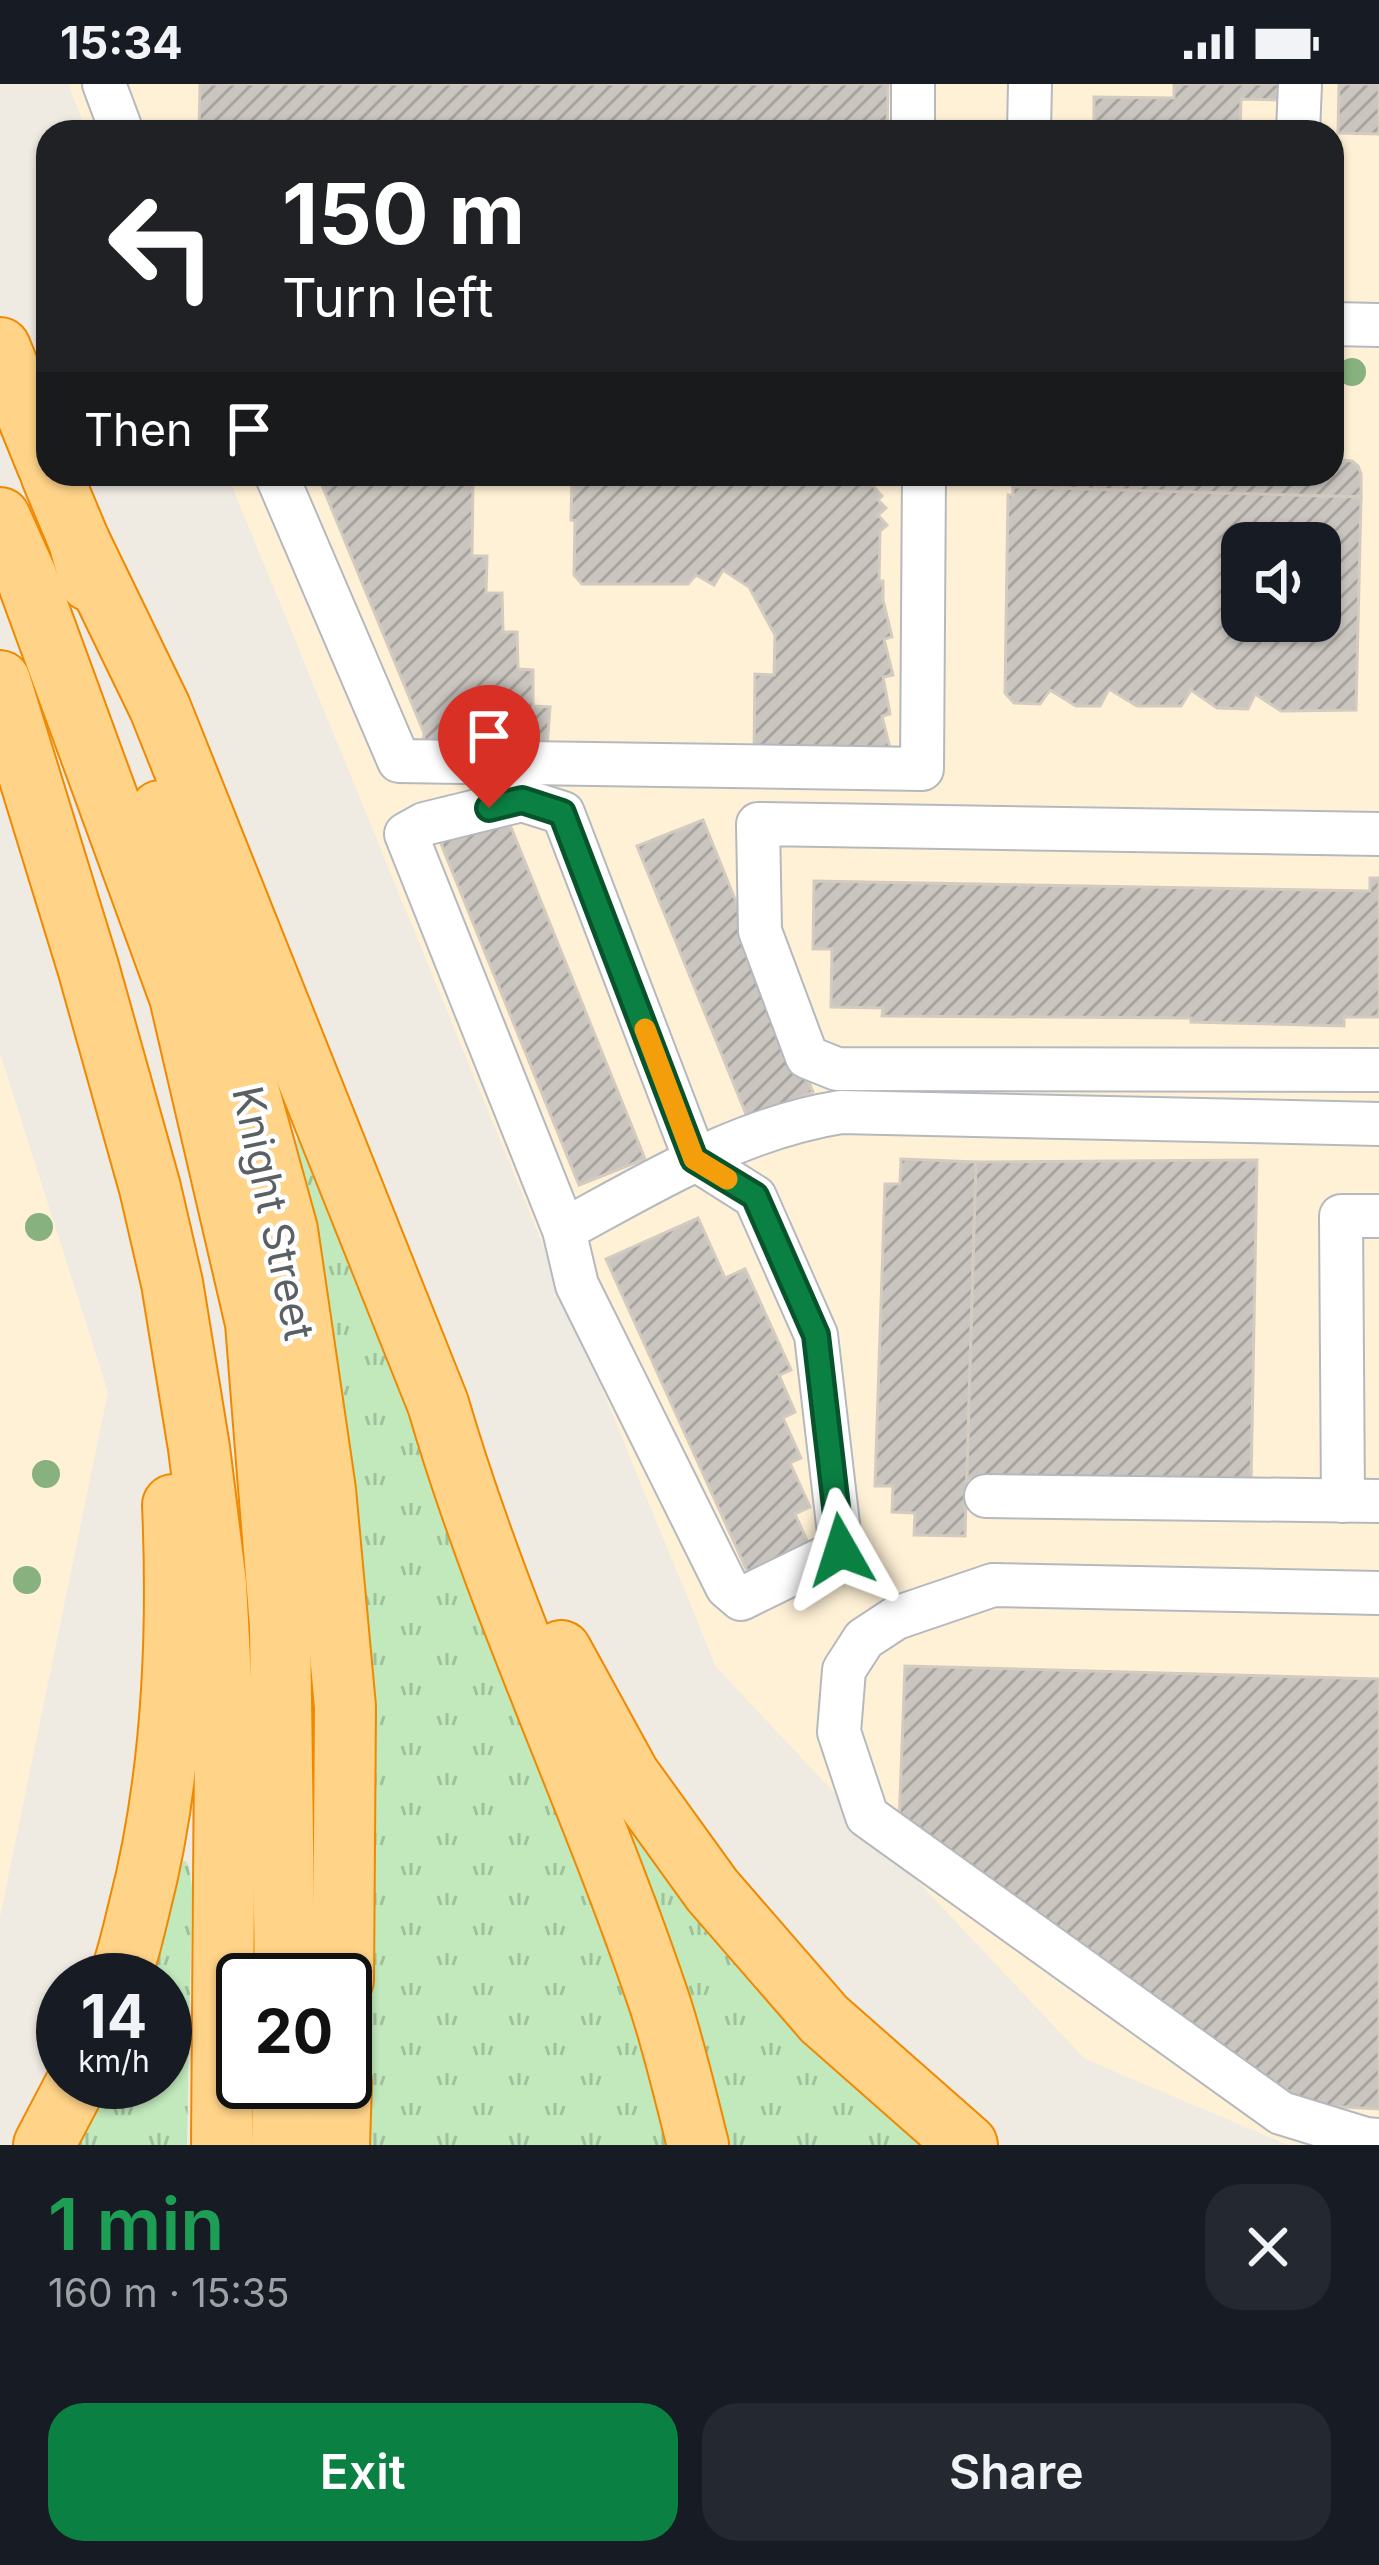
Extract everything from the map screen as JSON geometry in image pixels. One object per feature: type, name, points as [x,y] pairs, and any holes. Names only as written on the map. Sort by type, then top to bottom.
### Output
[{"type":"highway","points":[[0,348],[36,436]]},
{"type":"highway","name":"Knight Street","points":[[56,486],[79,541],[128,718],[219,982],[287,1230],[326,1490],[345,1707],[343,1953]]},
{"type":"highway","name":"Knight Street","points":[[0,518],[26,576],[180,997],[256,1324],[280,1626],[285,1953]]},
{"type":"highway","points":[[79,541],[160,708],[438,1404],[464,1492],[661,2007],[698,2145]]},
{"type":"highway","points":[[0,681],[150,1188],[186,1364],[216,1584],[225,1754],[222,2145]]},
{"type":"highway","points":[[126,1953],[153,1857],[166,1774],[174,1669],[168,1393],[150,1188]]},
{"type":"highway","points":[[438,1404],[475,1469],[571,1673],[629,1775],[712,1890],[824,2019],[967,2145]]},
{"type":"highway","points":[[44,2145],[63,2109]]},
{"type":"highway","points":[[283,2145],[284,2109]]},
{"type":"highway","points":[[339,2145],[340,2109]]},
{"type":"street","points":[[104,84],[118,120]]},
{"type":"street","points":[[913,84],[913,120]]},
{"type":"street","points":[[1029,120],[1030,84]]},
{"type":"street","points":[[1298,120],[1300,84]]},
{"type":"street","points":[[1344,324],[1379,325]]},
{"type":"street","points":[[281,486],[399,761],[922,769],[924,486]]},
{"type":"street","points":[[522,800],[562,813],[694,1159],[755,1196],[816,1335],[841,1550],[741,1599],[727,1587],[577,1285],[564,1230],[406,834],[424,824],[522,800]]},
{"type":"street","points":[[1379,834],[758,824],[760,931],[807,1057],[837,1070],[1379,1070]]},
{"type":"street","points":[[564,1230],[694,1159],[802,1118],[841,1112],[1379,1124]]},
{"type":"street","points":[[986,1496],[1361,1501],[1341,1216],[1379,1216]]},
{"type":"street","points":[[1379,1594],[993,1585],[896,1618],[864,1639],[844,1670],[838,1732],[867,1816],[1281,2113],[1379,2140]]},
{"type":"shaded area","points":[[68,84],[1379,84],[1379,2145],[1288,2145],[1085,2059],[716,1667],[232,486],[1344,486],[1344,120],[82,120]]},
{"type":"shaded area","points":[[0,1053],[108,1392],[0,1917]]},
{"type":"green space","points":[[301,1139],[553,1777],[677,2145],[357,2145],[358,2109],[372,2109],[372,1953],[360,1953],[363,1729],[334,1356],[295,1140]]},
{"type":"green space","points":[[616,1797],[792,2027],[924,2145],[722,2145]]},
{"type":"green space","points":[[181,1861],[186,1861],[192,1888],[191,1953],[151,1953]]},
{"type":"green space","points":[[84,2109],[188,2109],[187,2145],[67,2145]]},
{"type":"building","points":[[200,84],[888,84],[887,120],[199,120]]},
{"type":"building","points":[[1174,84],[1280,84],[1279,100],[1241,99],[1240,120],[1094,120],[1094,97],[1174,98]]},
{"type":"building","points":[[1339,84],[1379,84],[1379,134],[1344,133],[1344,120],[1338,120]]},
{"type":"building","points":[[1344,460],[1352,461],[1361,474],[1361,497],[1013,487],[1344,486]]},
{"type":"building","points":[[322,486],[473,486],[472,556],[487,556],[486,593],[502,593],[503,632],[517,632],[518,669],[533,670],[533,706],[550,707],[547,747],[423,746],[424,733]]},
{"type":"building","points":[[572,486],[873,486],[886,508],[878,515],[887,525],[880,531],[879,581],[883,581],[892,637],[884,639],[893,675],[883,677],[890,714],[882,716],[891,752],[754,755],[755,674],[774,675],[775,635],[749,587],[723,570],[714,585],[696,575],[688,584],[582,584],[574,575],[575,521],[571,520]]},
{"type":"building","points":[[1013,487],[1361,497],[1356,710],[1281,711],[1255,694],[1248,709],[1217,708],[1191,690],[1181,706],[1137,706],[1109,689],[1100,706],[1076,706],[1050,690],[1040,704],[1014,703],[1005,693],[1008,495],[1013,495]]},
{"type":"building","points":[[506,815],[645,1159],[579,1185],[440,841]]},
{"type":"building","points":[[703,820],[813,1092],[748,1119],[637,846]]},
{"type":"building","points":[[1370,878],[1379,878],[1379,1017],[1344,1017],[1344,1026],[1191,1022],[1191,1018],[882,1016],[883,1008],[831,1007],[832,949],[813,949],[814,881],[1370,891]]},
{"type":"building","points":[[901,1159],[976,1162],[965,1536],[914,1535],[915,1513],[892,1512],[893,1486],[875,1486],[885,1184],[900,1184]]},
{"type":"building","points":[[1257,1160],[1251,1484],[967,1479],[976,1162]]},
{"type":"building","points":[[698,1218],[725,1278],[745,1269],[791,1370],[779,1375],[795,1412],[783,1418],[801,1458],[790,1463],[810,1507],[795,1514],[814,1556],[753,1584],[606,1259]]},
{"type":"building","points":[[905,1666],[1379,1679],[1379,2109],[1309,2105],[899,1826]]},
{"type":"slow traffic","points":[[645,1029],[694,1159],[727,1179]]},
{"type":"route","points":[[489,808],[522,800],[562,813],[694,1159],[755,1196],[816,1335],[841,1550]]}]
